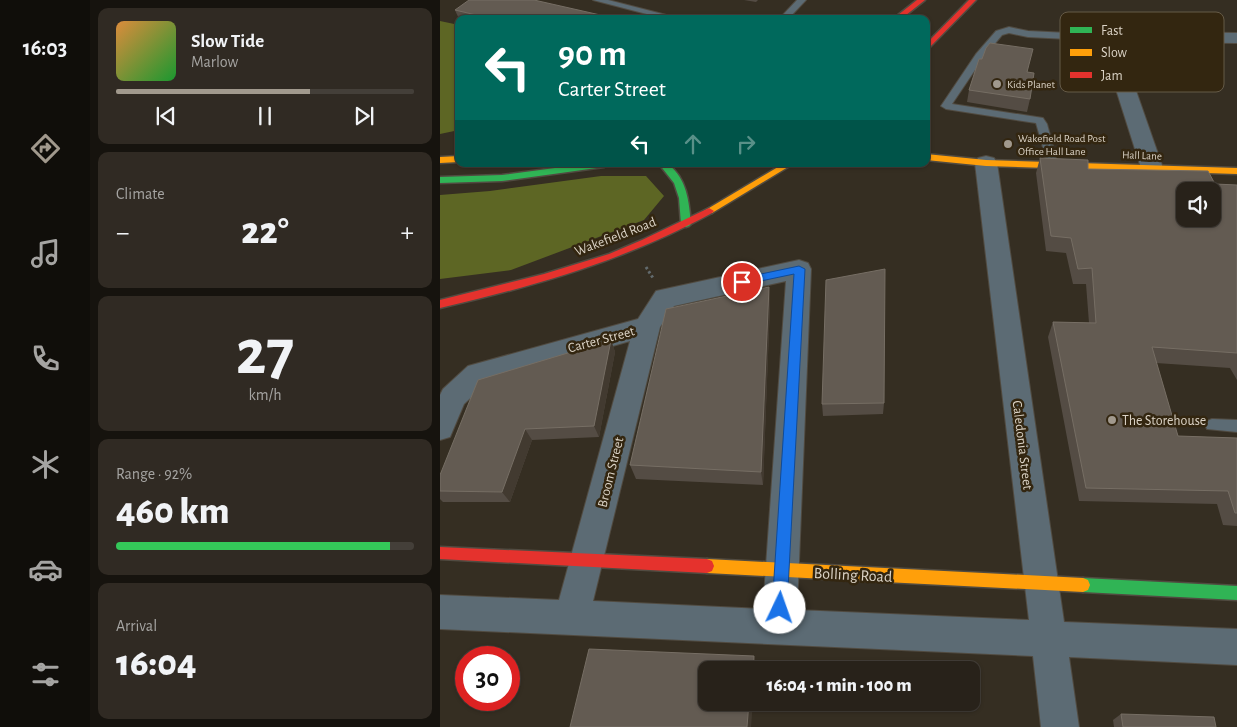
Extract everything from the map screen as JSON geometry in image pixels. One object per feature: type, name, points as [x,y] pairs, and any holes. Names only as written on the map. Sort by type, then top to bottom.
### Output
[{"type":"street","points":[[901,15],[922,0]]},
{"type":"street","points":[[930,45],[973,0]]},
{"type":"street","points":[[1224,38],[1237,38]]},
{"type":"street","points":[[1127,92],[1152,168]]},
{"type":"street","name":"Hall Lane","points":[[930,157],[986,163],[1237,171]]},
{"type":"street","points":[[440,160],[455,159]]},
{"type":"street","name":"Caledonia Street","points":[[986,163],[1060,727]]},
{"type":"street","points":[[440,180],[481,181],[582,167]]},
{"type":"street","points":[[669,167],[675,170],[682,184],[686,224]]},
{"type":"street","name":"Wakefield Road","points":[[440,304],[532,283],[634,247],[686,224],[784,167]]},
{"type":"street","points":[[665,298],[799,269],[779,627]]},
{"type":"street","name":"Carter Street","points":[[440,428],[453,396],[478,374],[647,326],[665,298]]},
{"type":"street","name":"Broom Street","points":[[572,618],[647,326]]},
{"type":"street","name":"Bolling Road","points":[[440,553],[1237,593]]},
{"type":"street","points":[[440,612],[1237,647]]},
{"type":"lane","points":[[597,0],[661,15]]},
{"type":"lane","points":[[787,15],[802,0]]},
{"type":"lane","points":[[1053,165],[1042,124],[1039,120],[946,106],[979,56],[999,33],[1008,30],[1028,34],[1060,35]]},
{"type":"lane","points":[[1212,425],[1237,426]]},
{"type":"path","points":[[634,247],[665,298]]},
{"type":"green space","points":[[440,21],[455,24],[455,131],[440,134]]},
{"type":"green space","points":[[601,176],[646,176],[664,196],[644,220],[511,270],[440,279],[440,195],[490,191]]},
{"type":"building","points":[[469,0],[534,0],[600,15],[476,15],[455,10]]},
{"type":"building","name":"Kids Planet","points":[[990,43],[1033,49],[1027,72],[1034,73],[1030,99],[969,90],[979,59],[982,59]]},
{"type":"building","points":[[1040,158],[1088,160],[1088,169],[1208,171],[1214,182],[1176,182],[1176,227],[1221,227],[1221,184],[1237,185],[1237,353],[1152,347],[1178,436],[1237,438],[1237,513],[1235,513],[1228,491],[1086,488],[1053,322],[1096,323],[1092,268],[1078,269],[1071,238],[1051,236]]},
{"type":"building","points":[[885,269],[884,403],[822,404],[826,280]]},
{"type":"building","points":[[769,287],[761,472],[630,465],[666,309]]},
{"type":"building","points":[[611,340],[594,426],[525,429],[502,492],[440,491],[440,475],[478,380]]},
{"type":"building","points":[[589,649],[754,656],[754,661],[698,661],[698,711],[748,711],[747,727],[570,727]]},
{"type":"building","points":[[1121,714],[1214,717],[1216,727],[1123,727]]},
{"type":"traffic: fast","points":[[440,180],[502,178],[582,167]]},
{"type":"traffic: fast","points":[[666,167],[675,176],[682,191],[686,224]]},
{"type":"traffic: fast","points":[[1083,585],[1237,593]]},
{"type":"traffic: slow","points":[[930,157],[986,163],[1237,171]]},
{"type":"traffic: slow","points":[[440,160],[455,159]]},
{"type":"traffic: slow","points":[[709,211],[784,167]]},
{"type":"traffic: slow","points":[[707,566],[1083,585]]},
{"type":"traffic: jam","points":[[901,15],[922,0]]},
{"type":"traffic: jam","points":[[930,45],[973,0]]},
{"type":"traffic: jam","points":[[440,304],[578,268],[645,243],[709,211]]},
{"type":"traffic: jam","points":[[440,553],[707,566]]},
{"type":"place","name":"Kids Planet","points":[[997,84]]},
{"type":"place","name":"Wakefield Road Post Office Hall Lane","points":[[1008,144]]},
{"type":"place","name":"The Storehouse","points":[[1112,420]]},
{"type":"route","points":[[742,282],[799,269],[780,608]]}]
